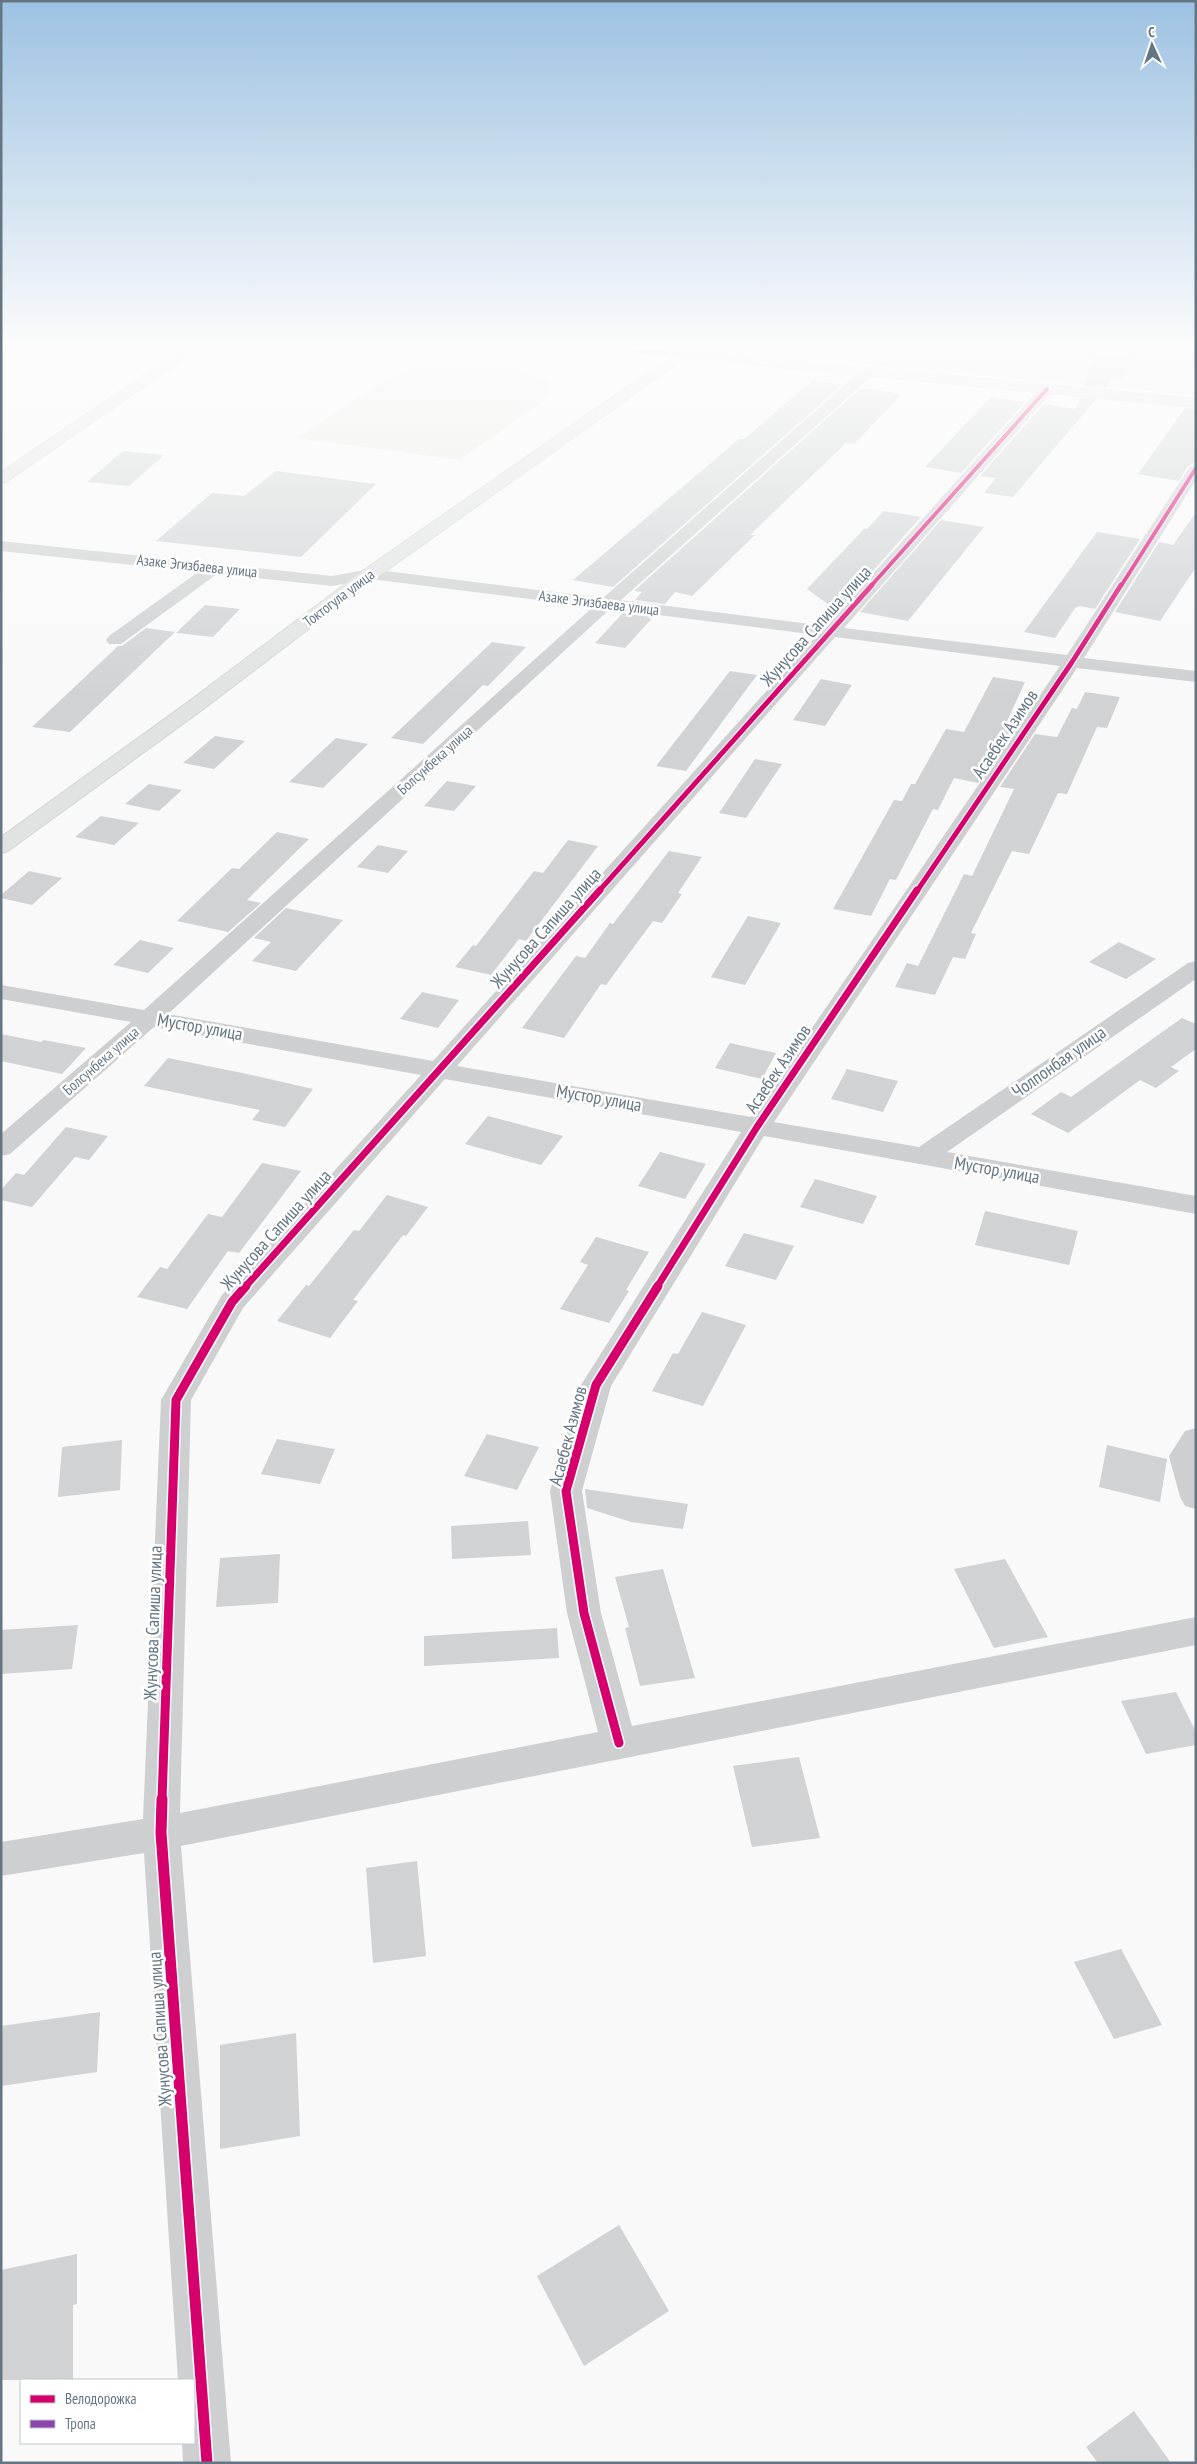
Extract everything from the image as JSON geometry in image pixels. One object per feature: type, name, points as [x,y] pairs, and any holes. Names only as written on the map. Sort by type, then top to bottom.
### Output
[{"type":"street","points":[[1,478],[20,465]]},
{"type":"street","name":"Токтогула улица","points":[[1,847],[195,706],[370,574],[525,465]]},
{"type":"street","name":"Болсунбека улица","points":[[1,1148],[150,1018],[606,604],[763,465]]},
{"type":"street","name":"Жунусова Сапиша улица","points":[[207,2463],[161,1833],[176,1400],[232,1302],[979,465]]},
{"type":"street","name":"Асаебек Азимов","points":[[619,1744],[584,1613],[566,1491],[596,1385],[757,1127],[1072,662],[1196,468]]},
{"type":"street","name":"Азаке Эгизбаева улица","points":[[1,546],[332,581],[370,574],[1196,677]]},
{"type":"street","points":[[115,640],[214,568]]},
{"type":"street","name":"Чолпонбая улица","points":[[922,1156],[1196,968]]},
{"type":"street","name":"Мустор улица","points":[[1,992],[1196,1205]]},
{"type":"street","points":[[1196,1439],[1185,1456],[1196,1497]]},
{"type":"street","points":[[1,1859],[161,1833],[1196,1631]]},
{"type":"building","points":[[107,465],[153,465],[129,486],[87,482]]},
{"type":"building","points":[[708,465],[751,465],[613,587],[573,580]]},
{"type":"building","points":[[775,465],[823,465],[750,535],[755,535],[692,596],[675,592],[665,604],[635,600],[642,592],[634,591]]},
{"type":"building","points":[[927,465],[968,465],[961,473],[925,467]]},
{"type":"building","points":[[990,465],[1040,465],[1013,497],[984,493],[996,478],[980,476]]},
{"type":"building","points":[[1144,465],[1191,465],[1187,467],[1179,481],[1138,474]]},
{"type":"building","points":[[276,471],[376,484],[301,557],[156,541],[212,493],[244,496]]},
{"type":"building","points":[[884,511],[921,517],[839,609],[832,607],[807,589],[864,529],[867,529]]},
{"type":"building","points":[[1196,512],[1196,567],[1160,621],[1115,612],[1159,542],[1173,545]]},
{"type":"building","points":[[941,520],[984,527],[908,621],[860,612]]},
{"type":"building","points":[[1097,532],[1140,539],[1095,609],[1080,606],[1075,608],[1055,638],[1024,632]]},
{"type":"building","points":[[205,605],[240,609],[213,637],[176,633]]},
{"type":"building","points":[[623,613],[654,616],[625,648],[595,643]]},
{"type":"building","points":[[146,628],[175,632],[70,732],[32,727],[118,646],[122,646]]},
{"type":"building","points":[[492,642],[526,647],[488,686],[483,685],[423,744],[391,738]]},
{"type":"building","points":[[730,671],[757,675],[686,771],[656,766]]},
{"type":"building","points":[[993,677],[1025,682],[1004,728],[1014,730],[978,783],[954,778],[938,810],[933,809],[896,880],[890,879],[871,916],[833,909],[894,800],[902,801],[911,784],[915,784],[946,729],[964,732]]},
{"type":"building","points":[[821,679],[852,685],[825,726],[793,720]]},
{"type":"building","points":[[1085,692],[1120,697],[1107,728],[1097,727],[1067,794],[1058,793],[1029,854],[1012,851],[971,933],[976,934],[965,959],[953,957],[935,995],[895,987],[907,963],[918,966],[964,874],[972,876],[1014,789],[1000,787],[1035,734],[1057,737],[1072,708],[1077,709]]},
{"type":"building","points":[[215,736],[245,741],[214,769],[183,763]]},
{"type":"building","points":[[336,738],[368,744],[323,788],[289,782]]},
{"type":"building","points":[[755,759],[782,764],[746,818],[719,813]]},
{"type":"building","points":[[447,781],[476,786],[454,811],[424,806]]},
{"type":"building","points":[[149,784],[182,790],[159,811],[125,804]]},
{"type":"building","points":[[101,816],[139,823],[114,845],[75,837]]},
{"type":"building","points":[[277,832],[309,839],[247,900],[261,903],[228,932],[177,921],[232,868],[239,869]]},
{"type":"building","points":[[568,840],[598,846],[526,941],[519,939],[491,975],[455,967],[473,945],[476,946],[534,871],[543,873]]},
{"type":"building","points":[[378,845],[408,851],[388,873],[357,867]]},
{"type":"building","points":[[669,851],[702,857],[678,893],[682,894],[662,923],[653,921],[606,985],[601,984],[564,1038],[522,1028],[576,956],[585,958],[610,923],[613,924]]},
{"type":"building","points":[[29,871],[62,878],[32,905],[1,898],[1,895]]},
{"type":"building","points":[[286,908],[343,920],[296,971],[252,961],[271,942],[254,938]]},
{"type":"building","points":[[748,916],[781,923],[745,985],[711,977]]},
{"type":"building","points":[[140,940],[174,948],[148,973],[113,965]]},
{"type":"building","points":[[1119,942],[1156,959],[1126,979],[1089,962]]},
{"type":"building","points":[[422,992],[459,1000],[438,1028],[400,1019]]},
{"type":"building","points":[[1182,1018],[1196,1024],[1196,1049],[1171,1067],[1179,1071],[1156,1088],[1140,1080],[1068,1133],[1031,1114],[1061,1092],[1071,1097]]},
{"type":"building","points":[[1,1034],[86,1048],[62,1074],[1,1061]]},
{"type":"building","points":[[730,1043],[776,1053],[762,1079],[715,1068]]},
{"type":"building","points":[[168,1058],[313,1089],[285,1127],[252,1120],[260,1110],[144,1086]]},
{"type":"building","points":[[847,1069],[898,1081],[883,1112],[831,1099]]},
{"type":"building","points":[[488,1116],[563,1136],[541,1165],[465,1144]]},
{"type":"building","points":[[66,1127],[108,1136],[89,1160],[75,1157],[32,1207],[1,1200],[1,1190],[16,1173],[24,1175]]},
{"type":"building","points":[[660,1152],[706,1164],[685,1199],[638,1186]]},
{"type":"building","points":[[262,1163],[301,1171],[239,1253],[228,1251],[187,1309],[137,1297],[160,1267],[167,1269],[208,1214],[222,1217]]},
{"type":"building","points":[[815,1179],[877,1196],[863,1224],[800,1207]]},
{"type":"building","points":[[387,1195],[428,1207],[406,1236],[403,1235],[353,1300],[358,1301],[330,1338],[277,1321],[306,1285],[309,1286],[354,1230],[359,1231]]},
{"type":"building","points":[[985,1211],[1078,1231],[1069,1265],[975,1245]]},
{"type":"building","points":[[744,1233],[794,1246],[776,1280],[725,1266]]},
{"type":"building","points":[[596,1237],[649,1252],[626,1290],[629,1291],[609,1323],[560,1309],[588,1265],[580,1262]]},
{"type":"building","points":[[702,1312],[746,1325],[703,1406],[652,1391],[673,1353],[678,1354]]},
{"type":"building","points":[[487,1434],[539,1447],[517,1490],[464,1476]]},
{"type":"building","points":[[277,1439],[335,1449],[320,1484],[261,1474]]},
{"type":"building","points":[[122,1440],[120,1490],[58,1497],[62,1447]]},
{"type":"building","points":[[1107,1445],[1167,1459],[1160,1502],[1099,1487]]},
{"type":"building","points":[[585,1489],[688,1504],[683,1529],[631,1522],[587,1508]]},
{"type":"building","points":[[528,1521],[531,1555],[452,1559],[451,1526]]},
{"type":"building","points":[[280,1554],[278,1603],[216,1607],[220,1558]]},
{"type":"building","points":[[1005,1559],[1048,1637],[994,1648],[954,1569]]},
{"type":"building","points":[[663,1569],[695,1678],[640,1686],[625,1628],[629,1627],[615,1577]]},
{"type":"building","points":[[78,1625],[72,1669],[1,1674],[1,1630]]},
{"type":"building","points":[[557,1628],[559,1658],[424,1666],[424,1636]]},
{"type":"building","points":[[1176,1692],[1196,1732],[1196,1745],[1146,1754],[1121,1701]]},
{"type":"building","points":[[799,1757],[820,1838],[752,1847],[733,1766]]},
{"type":"building","points":[[417,1861],[426,1956],[373,1963],[366,1868]]},
{"type":"building","points":[[1121,1949],[1162,2025],[1114,2039],[1074,1962]]},
{"type":"building","points":[[100,2012],[97,2072],[1,2086],[1,2026]]},
{"type":"building","points":[[296,2033],[300,2136],[220,2149],[220,2045]]},
{"type":"building","points":[[619,2225],[669,2311],[584,2366],[537,2276]]},
{"type":"building","points":[[77,2254],[77,2304],[73,2305],[73,2379],[1,2380],[1,2270]]},
{"type":"building","points":[[1134,2411],[1171,2463],[1098,2463],[1086,2447]]},
{"type":"cycle path","points":[[207,2463],[161,1833],[176,1400],[232,1302],[979,465]]},
{"type":"cycle path","points":[[619,1743],[584,1613],[566,1491],[596,1385],[757,1127],[1072,662],[1196,468]]}]
